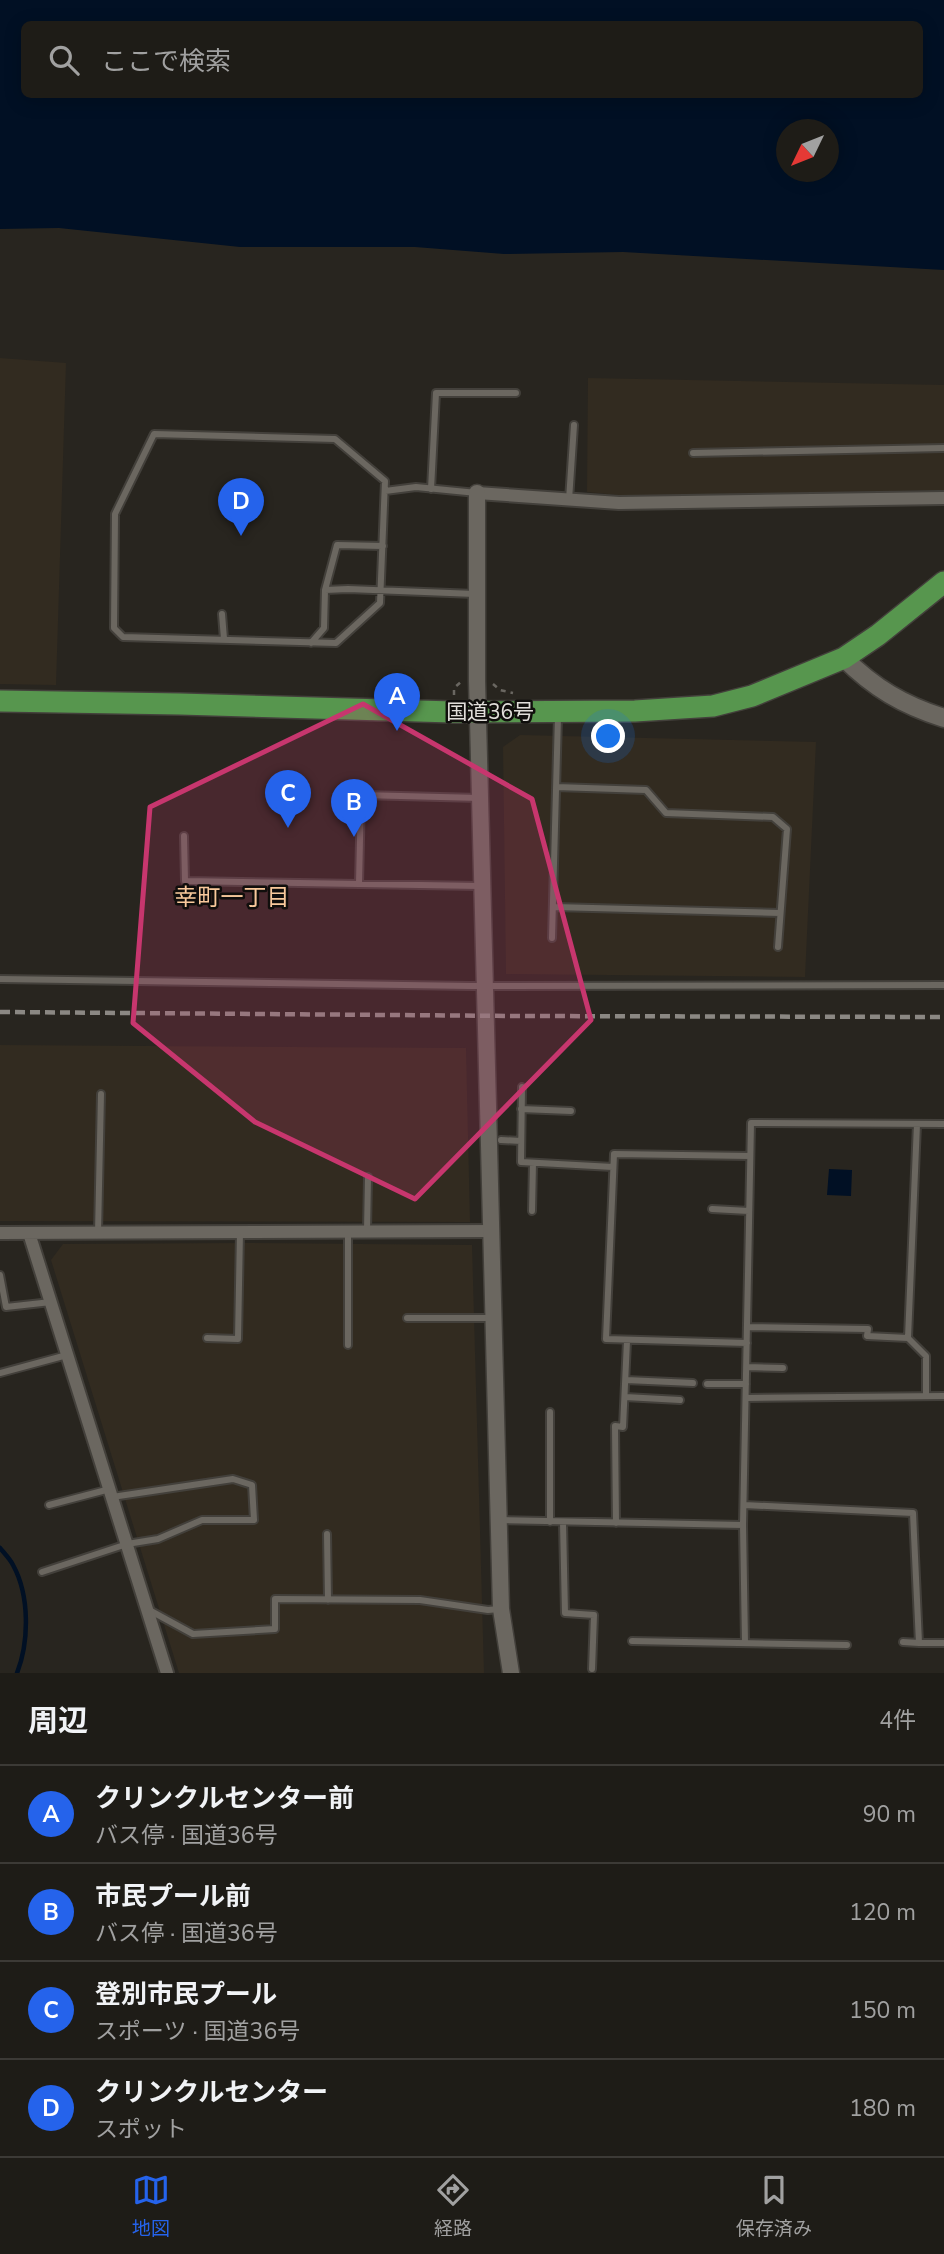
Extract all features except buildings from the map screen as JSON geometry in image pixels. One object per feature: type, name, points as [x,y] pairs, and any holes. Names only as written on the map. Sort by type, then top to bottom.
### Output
[{"type":"highway","name":"国道36号","points":[[0,701],[478,712],[635,711],[713,706],[752,696],[844,658],[878,635],[944,582]]},
{"type":"main road","points":[[844,658],[866,680],[886,693],[923,712],[944,718]]},
{"type":"street","points":[[511,1673],[501,1609],[478,712],[477,493],[619,503],[944,498]]},
{"type":"street","points":[[0,1233],[492,1231]]},
{"type":"street","points":[[29,1233],[167,1673]]},
{"type":"lane","points":[[431,489],[436,393],[516,393]]},
{"type":"lane","points":[[569,500],[574,425]]},
{"type":"lane","points":[[154,434],[335,439],[385,481],[385,491],[380,603],[336,643],[123,637],[114,628],[116,514],[154,434]]},
{"type":"lane","points":[[693,453],[944,448]]},
{"type":"lane","points":[[385,491],[416,487],[477,493]]},
{"type":"lane","points":[[311,643],[324,628],[325,590],[337,545],[383,546]]},
{"type":"lane","points":[[325,590],[477,594]]},
{"type":"lane","points":[[222,614],[224,639]]},
{"type":"lane","points":[[552,938],[558,712]]},
{"type":"lane","points":[[556,787],[646,790],[666,813],[774,817],[787,829],[778,947]]},
{"type":"lane","points":[[359,884],[361,795],[481,798]]},
{"type":"lane","points":[[184,836],[185,881],[482,886]]},
{"type":"lane","points":[[554,907],[780,913]]},
{"type":"lane","points":[[0,979],[484,986],[944,985]]},
{"type":"lane","points":[[522,1087],[521,1162],[613,1167]]},
{"type":"lane","points":[[98,1233],[102,1094]]},
{"type":"lane","points":[[521,1109],[571,1111]]},
{"type":"lane","points":[[745,1643],[743,1525],[751,1123],[944,1124]]},
{"type":"lane","points":[[908,1338],[917,1124]]},
{"type":"lane","points":[[500,1140],[521,1141]]},
{"type":"lane","points":[[747,1343],[606,1339],[614,1154],[750,1156]]},
{"type":"lane","points":[[532,1211],[533,1163]]},
{"type":"lane","points":[[367,1231],[368,1178]]},
{"type":"lane","points":[[712,1209],[749,1211]]},
{"type":"lane","points":[[348,1231],[348,1345]]},
{"type":"lane","points":[[206,1338],[238,1339],[240,1232]]},
{"type":"lane","points":[[0,1275],[6,1307],[51,1302]]},
{"type":"lane","points":[[407,1318],[494,1318]]},
{"type":"lane","points":[[748,1327],[868,1329],[867,1336],[908,1338],[926,1356],[926,1396]]},
{"type":"lane","points":[[615,1523],[615,1426],[623,1427],[627,1341]]},
{"type":"lane","points":[[0,1373],[67,1355]]},
{"type":"lane","points":[[747,1367],[783,1368]]},
{"type":"lane","points":[[626,1380],[693,1383]]},
{"type":"lane","points":[[707,1384],[746,1384]]},
{"type":"lane","points":[[746,1398],[944,1396]]},
{"type":"lane","points":[[625,1397],[680,1400]]},
{"type":"lane","points":[[550,1412],[550,1522]]},
{"type":"lane","points":[[43,1572],[127,1544],[158,1539],[202,1520],[254,1520],[252,1485],[233,1479],[111,1493],[49,1505]]},
{"type":"lane","points":[[744,1505],[913,1513],[919,1643]]},
{"type":"lane","points":[[499,1520],[743,1525]]},
{"type":"lane","points":[[563,1523],[565,1614],[594,1615],[592,1669]]},
{"type":"lane","points":[[327,1534],[328,1600]]},
{"type":"lane","points":[[148,1610],[193,1634],[275,1629],[275,1599],[420,1600],[488,1610],[501,1609]]},
{"type":"lane","points":[[632,1641],[848,1645]]},
{"type":"lane","points":[[903,1642],[944,1643]]},
{"type":"highlighted area","points":[[363,704],[532,799],[591,1020],[415,1199],[255,1122],[133,1023],[150,807]]},
{"type":"shaded area","points":[[0,358],[66,363],[56,685],[0,684]]},
{"type":"shaded area","points":[[588,378],[944,385],[944,490],[629,496],[587,492]]},
{"type":"shaded area","points":[[520,735],[816,742],[805,977],[506,974],[503,747]]},
{"type":"shaded area","points":[[0,1045],[466,1048],[470,1222],[0,1221]]},
{"type":"shaded area","points":[[63,1244],[472,1245],[484,1673],[179,1673],[51,1260]]},
{"type":"water","points":[[0,0],[944,0],[944,270],[623,252],[504,254],[415,247],[240,247],[59,228],[0,229]]},
{"type":"water","points":[[829,1169],[852,1170],[851,1196],[827,1195]]},
{"type":"waterway","points":[[0,1548],[19,1577],[25,1605],[24,1647],[17,1673]]},
{"type":"railway","points":[[0,1012],[944,1017]]},
{"type":"place","name":"クリンクルセンター","points":[[241,536]]},
{"type":"place","name":"クリンクルセンター前","points":[[397,731]]},
{"type":"place","name":"登別市民プール","points":[[288,828]]},
{"type":"place","name":"市民プール前","points":[[354,837]]},
{"type":"district","name":"幸町一丁目","points":[[232,897]]}]
